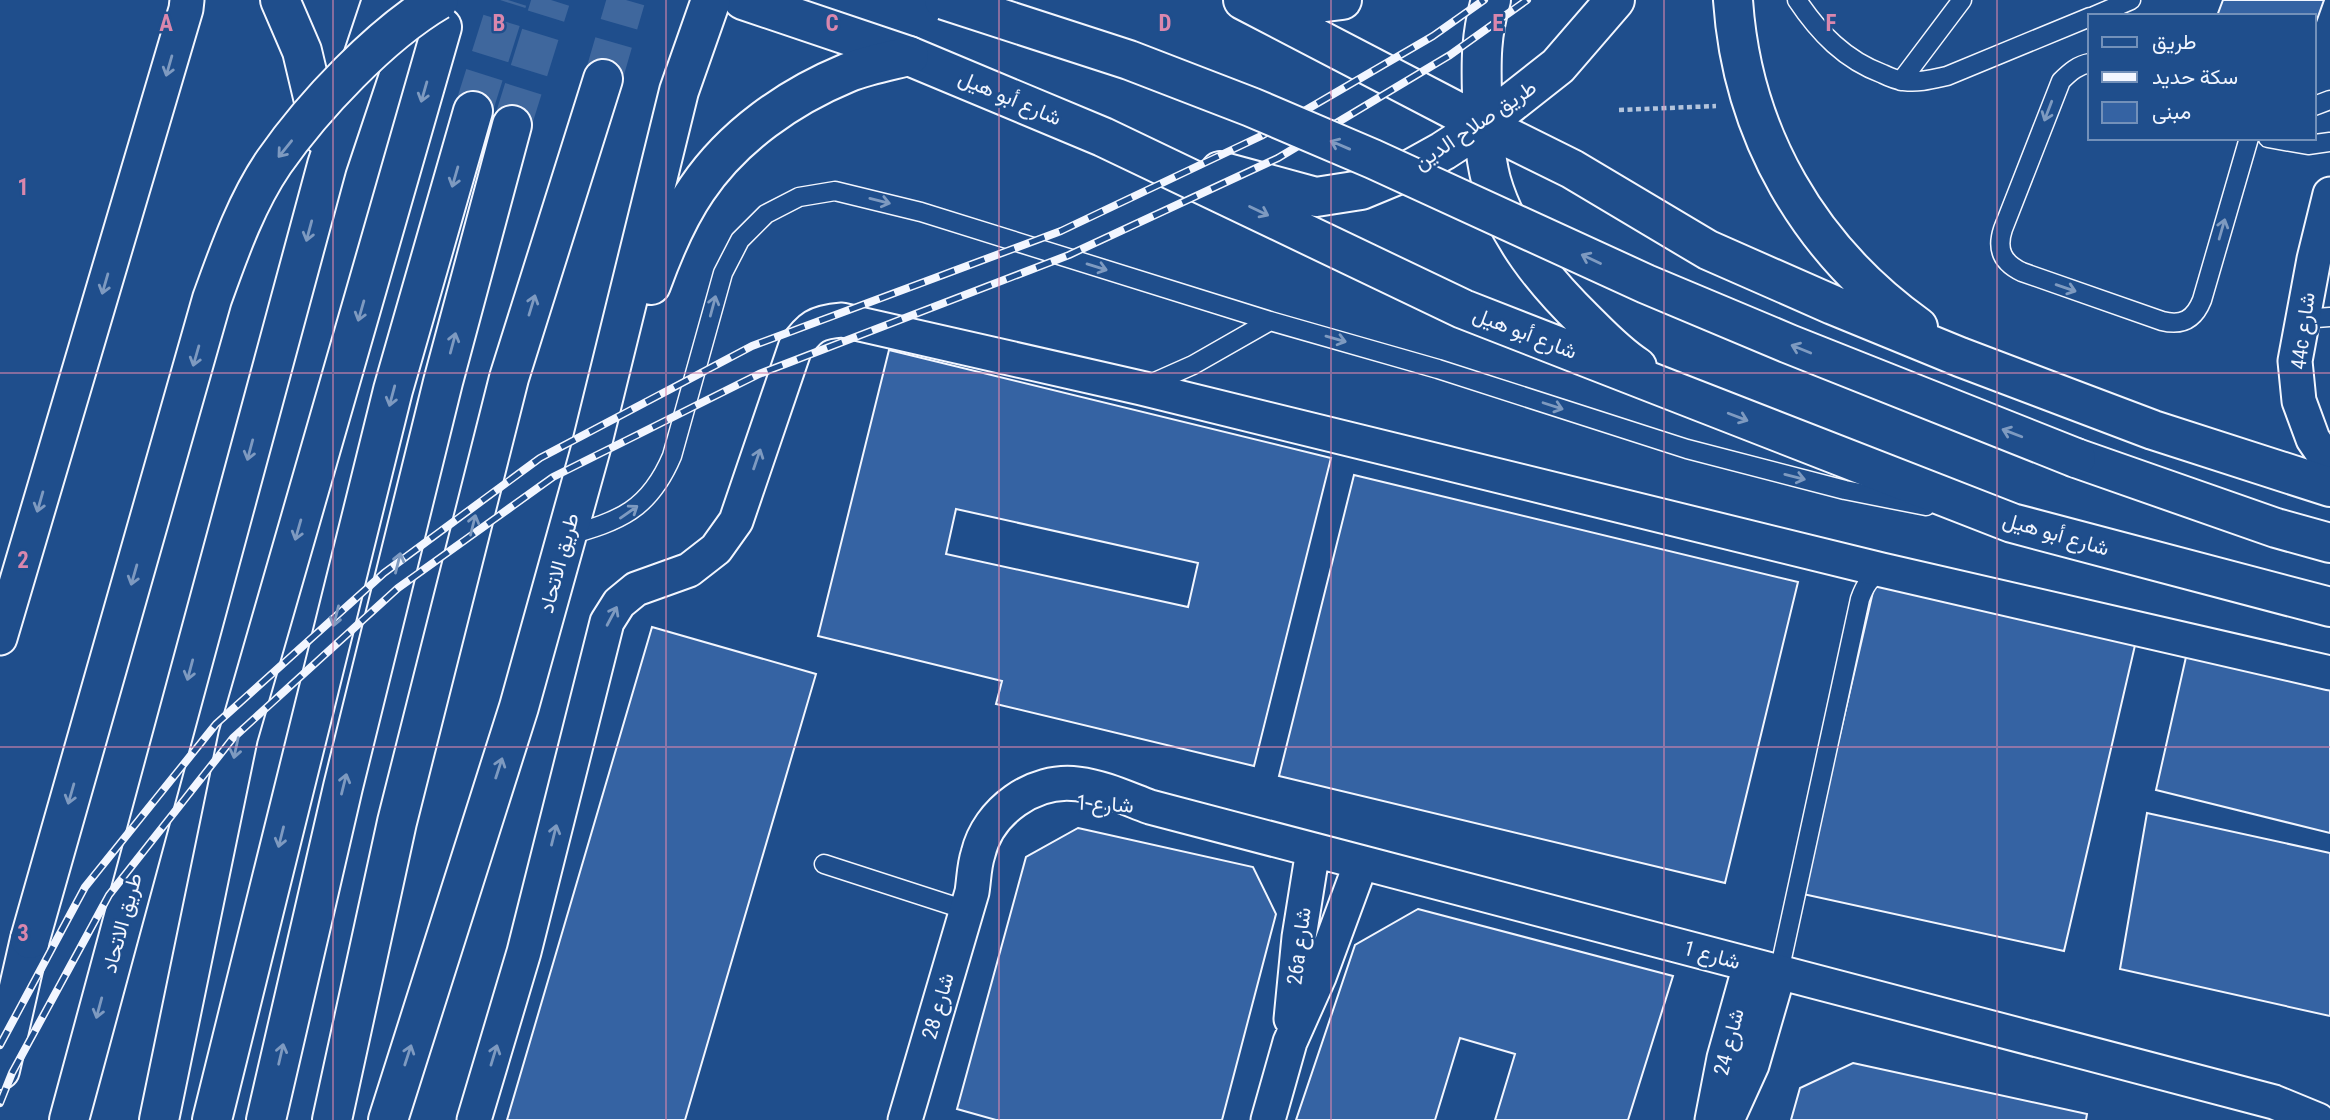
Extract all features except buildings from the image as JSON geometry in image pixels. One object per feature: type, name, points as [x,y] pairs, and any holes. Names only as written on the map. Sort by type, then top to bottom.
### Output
[{"type":"main road","points":[[280,0],[302,51],[313,91],[327,165]]},
{"type":"main road","name":"طريق الاتحاد","points":[[69,1120],[327,165],[382,0]]},
{"type":"main road","name":"طريق الاتحاد","points":[[388,1120],[519,707],[591,448],[679,91],[711,0]]},
{"type":"main road","name":"شارع أبو هيل","points":[[743,0],[909,56],[1103,137],[1464,309],[2012,523],[2330,607]]},
{"type":"main road","points":[[944,0],[1129,60],[1251,107],[1373,159],[1658,289],[1896,387],[2076,457],[2276,528],[2330,543]]},
{"type":"main road","points":[[1245,1],[1310,4],[1342,0]]},
{"type":"main road","points":[[1492,0],[1483,28],[1483,125],[1490,177],[1500,208],[1514,236],[1541,273],[1573,309],[1623,358],[1683,395]]},
{"type":"main road","name":"طريق صلاح الدين","points":[[1103,137],[1273,187],[1317,197],[1361,190],[1407,171],[1483,125],[1558,66],[1615,0]]},
{"type":"main road","points":[[1733,0],[1735,37],[1751,104],[1776,166],[1810,222],[1853,273],[1903,317],[1959,357]]},
{"type":"main road","points":[[1245,1],[1572,169],[1708,250],[1959,357],[2153,430],[2330,487]]},
{"type":"main road","points":[[0,1070],[30,939],[212,299],[237,230],[274,163],[318,108],[367,55],[423,9],[441,13],[238,737],[159,1120]]},
{"type":"main road","points":[[591,448],[666,244],[696,189],[736,142],[787,103],[848,72],[909,56]]},
{"type":"main road","points":[[332,1120],[397,822],[509,378],[603,79]]},
{"type":"main road","points":[[212,1120],[393,390],[473,111]]},
{"type":"main road","points":[[266,1120],[343,787],[443,382],[512,125]]},
{"type":"street","points":[[0,638],[187,0]]},
{"type":"street","name":"44c شارع","points":[[2330,194],[2316,318],[2295,361],[2299,401],[2314,439],[2330,464]]},
{"type":"street","points":[[474,1120],[524,952],[607,622],[619,603],[636,589],[688,570],[716,549],[736,521],[795,348],[806,332],[822,322],[842,320],[1141,388],[1882,570],[2330,673]]},
{"type":"street","name":"شارع 1","points":[[969,901],[1001,839],[1017,822],[1036,810],[1079,800],[1150,807],[2274,1102],[2318,1120]]},
{"type":"street","name":"26a شارع","points":[[1290,1042],[1295,972],[1313,850]]},
{"type":"street","name":"26a شارع","points":[[1268,1120],[1290,1042],[1319,977],[1361,863]]},
{"type":"street","name":"شارع 28","points":[[905,1120],[969,901]]},
{"type":"street","name":"شارع 24","points":[[1712,1120],[1724,1058],[1764,968]]},
{"type":"street","name":"شارع 24","points":[[1727,1120],[1763,1033],[1764,968]]},
{"type":"street","name":"شارع 1","points":[[2274,1102],[2330,1104]]},
{"type":"lane","points":[[1797,0],[1817,29],[1842,52],[1869,69],[1901,81],[1924,81],[1947,76],[2088,19]]},
{"type":"lane","points":[[1901,81],[1962,0]]},
{"type":"lane","points":[[2099,14],[2131,0]]},
{"type":"lane","points":[[2088,64],[2070,71],[2061,80],[2007,217],[1999,240],[2004,260],[2012,268],[2162,321],[2174,324],[2187,321],[2197,313],[2202,300],[2248,140]]},
{"type":"lane","points":[[2279,140],[2308,145],[2330,142]]},
{"type":"lane","points":[[566,536],[623,517],[646,499],[663,478],[672,456],[723,273],[740,240],[766,214],[799,197],[835,191],[902,207],[1270,321],[1438,369],[1687,449],[1845,490],[2012,523]]},
{"type":"lane","points":[[1141,388],[1193,365],[1270,321]]},
{"type":"lane","points":[[1764,968],[1860,598],[1871,577],[1882,570]]},
{"type":"lane","points":[[824,864],[969,901]]},
{"type":"path","points":[[1619,110],[1727,105]]},
{"type":"tunnel","points":[[473,111],[508,0]]},
{"type":"tunnel","points":[[512,125],[551,0]]},
{"type":"tunnel","points":[[603,79],[626,0]]},
{"type":"railway","points":[[0,1045],[85,887],[216,724],[384,573],[540,458],[752,346],[1061,231],[1261,136],[1433,36],[1484,0]]},
{"type":"railway","points":[[0,1103],[12,1073],[109,895],[233,738],[398,588],[553,477],[759,374],[1069,255],[1278,158],[1450,55],[1527,0]]}]
